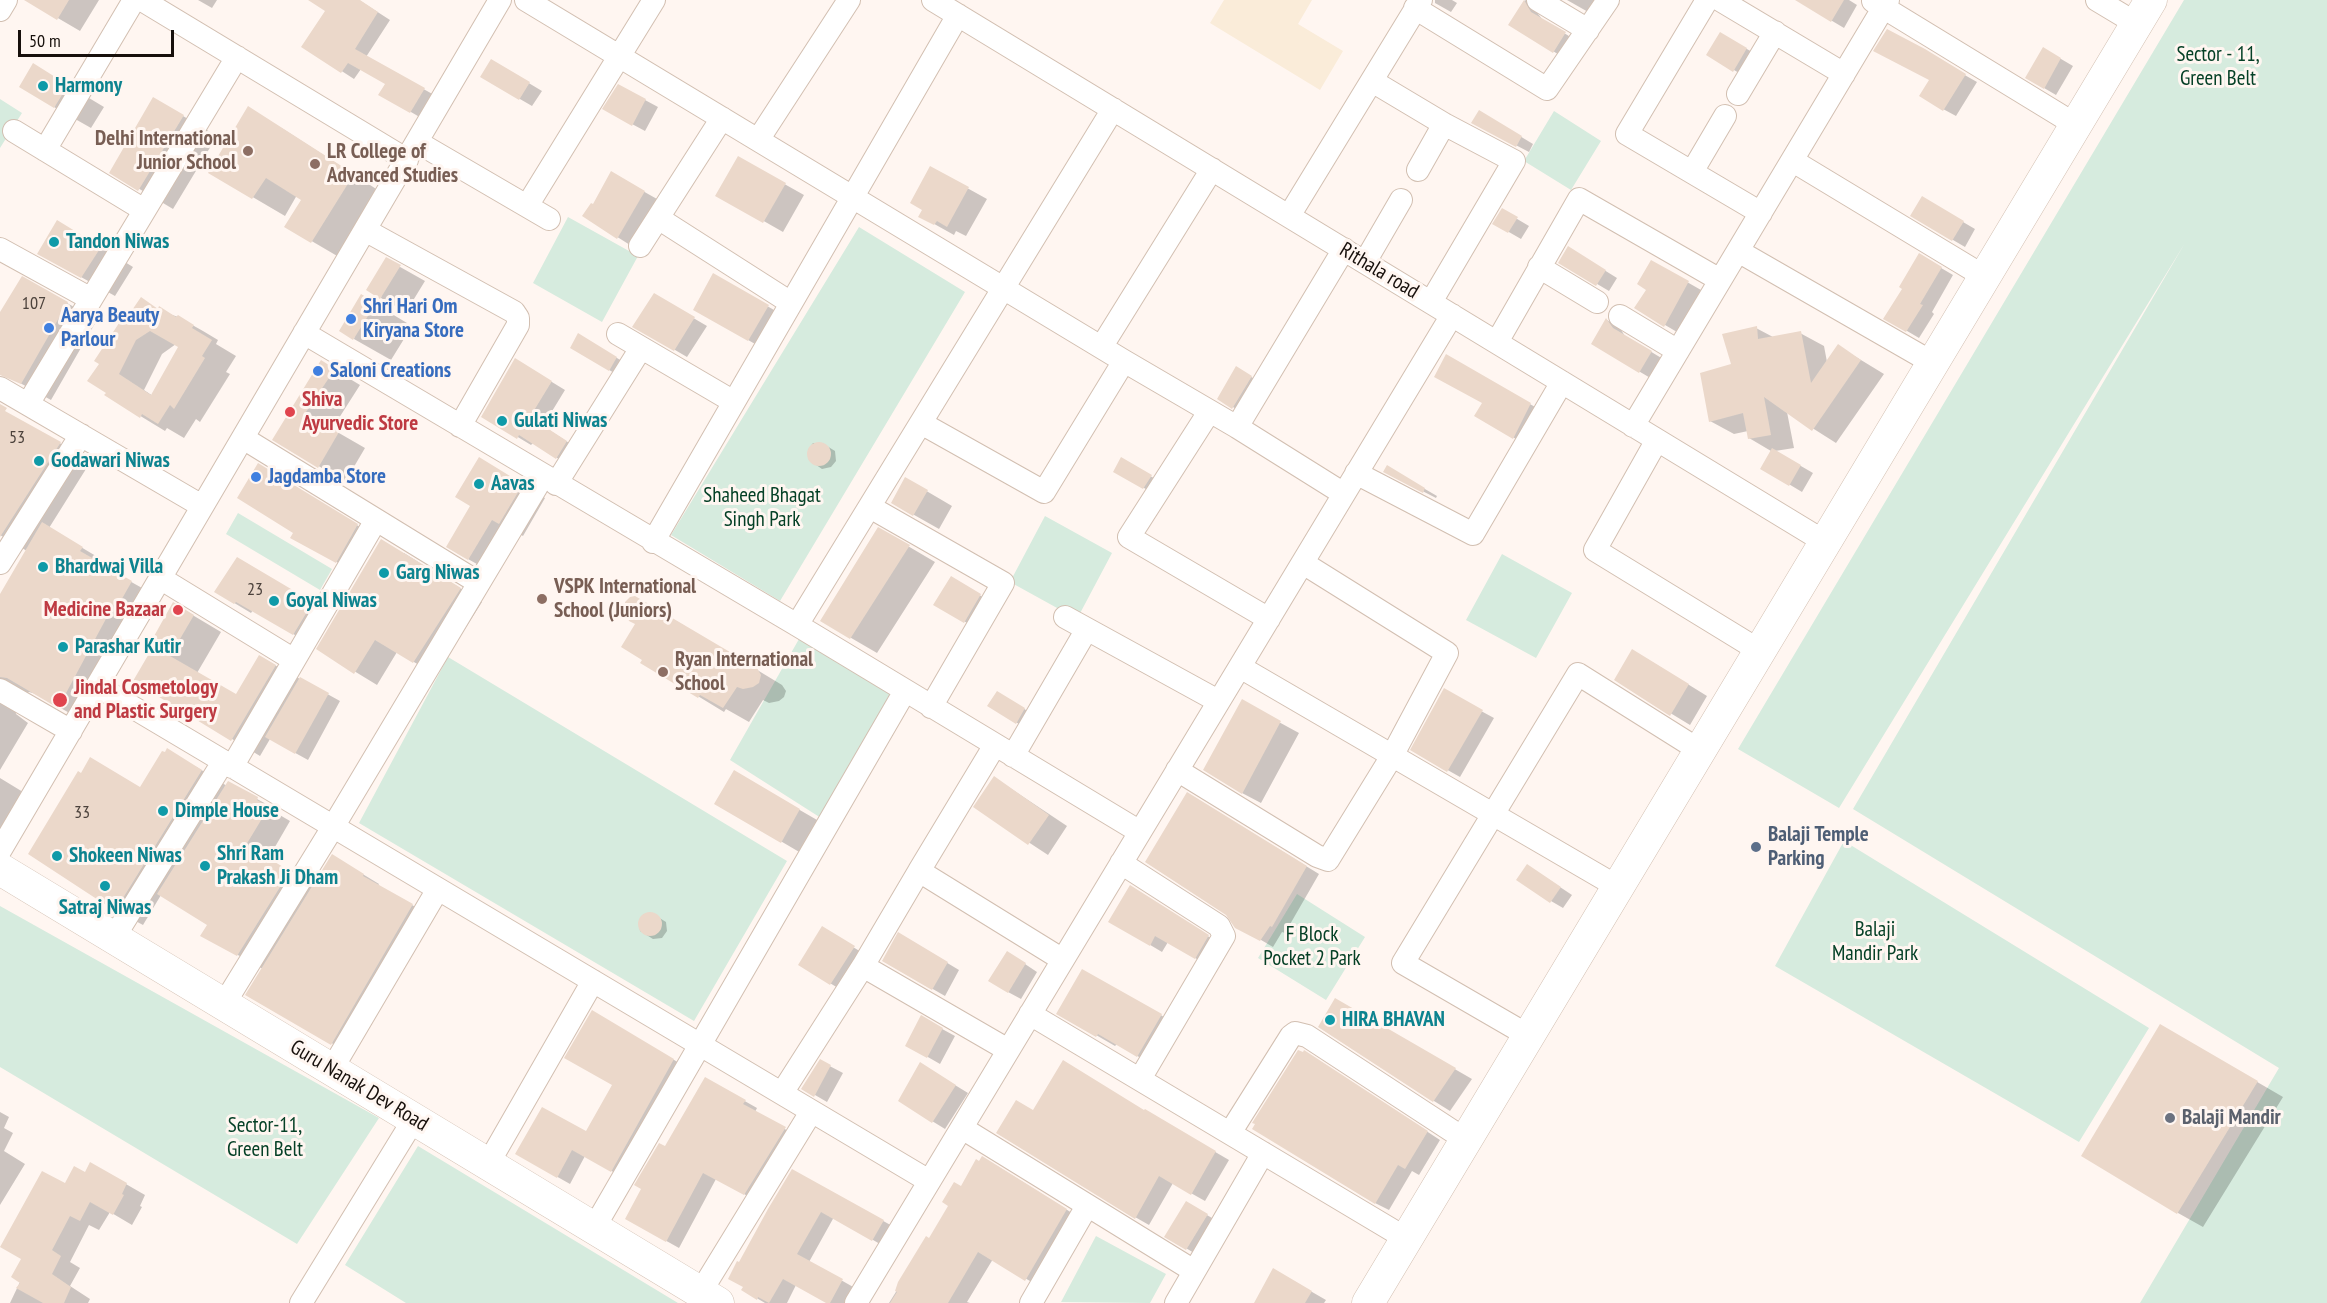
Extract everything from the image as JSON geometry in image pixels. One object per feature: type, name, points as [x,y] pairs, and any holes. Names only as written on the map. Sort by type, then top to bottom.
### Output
[{"type":"street","points":[[0,9],[6,0]]},
{"type":"street","points":[[45,150],[134,0]]},
{"type":"street","points":[[142,0],[237,57],[412,151],[527,206],[549,219]]},
{"type":"street","points":[[0,851],[500,0]]},
{"type":"street","points":[[526,0],[1237,427],[1344,494]]},
{"type":"street","points":[[527,206],[654,0]]},
{"type":"street","points":[[759,140],[849,0]]},
{"type":"street","name":"Rithala road","points":[[933,0],[1825,542]]},
{"type":"street","points":[[1538,0],[1588,30]]},
{"type":"street","points":[[1289,216],[1418,4],[1547,89],[1608,0]]},
{"type":"street","points":[[1707,0],[1627,134],[1761,213]]},
{"type":"street","points":[[1720,0],[1844,74]]},
{"type":"street","points":[[1368,1303],[2144,12],[2097,0]]},
{"type":"street","points":[[1633,426],[1793,161],[1844,74],[1881,3],[2076,125]]},
{"type":"street","points":[[653,542],[958,15]]},
{"type":"street","points":[[1738,94],[1774,32]]},
{"type":"street","points":[[28,404],[237,57]]},
{"type":"street","points":[[1372,81],[1514,162],[1431,302]]},
{"type":"street","points":[[797,625],[1113,109]]},
{"type":"street","points":[[1692,172],[1725,116]]},
{"type":"street","points":[[640,246],[722,118]]},
{"type":"street","points":[[1418,170],[1444,124]]},
{"type":"street","points":[[14,131],[144,210]]},
{"type":"street","points":[[1793,161],[1985,277]]},
{"type":"street","points":[[1102,346],[1212,169]]},
{"type":"street","points":[[1497,342],[1579,199],[1720,280]]},
{"type":"street","points":[[1365,262],[1401,200]]},
{"type":"street","points":[[658,218],[791,303]]},
{"type":"street","points":[[365,230],[514,312],[518,318],[518,325],[460,426]]},
{"type":"street","points":[[0,249],[91,299]]},
{"type":"street","points":[[1237,427],[1344,249]]},
{"type":"street","points":[[1738,251],[1933,363]]},
{"type":"street","points":[[1539,267],[1597,302]]},
{"type":"street","points":[[856,1303],[1452,315]]},
{"type":"street","points":[[1620,315],[1678,351]]},
{"type":"street","points":[[304,333],[653,542],[797,625],[1140,832]]},
{"type":"street","points":[[618,334],[734,402]]},
{"type":"street","points":[[224,1004],[333,827],[478,583],[641,348]]},
{"type":"street","points":[[921,423],[1044,492],[1124,361]]},
{"type":"street","points":[[1356,473],[1473,534],[1562,382]]},
{"type":"street","points":[[0,388],[202,506]]},
{"type":"street","points":[[1209,412],[1129,537],[1269,619]]},
{"type":"street","points":[[2,556],[81,435]]},
{"type":"street","points":[[243,438],[478,583]]},
{"type":"street","points":[[1658,440],[1595,550],[1760,651]]},
{"type":"street","points":[[870,507],[1003,583],[932,707]]},
{"type":"street","points":[[113,939],[294,660],[376,520]]},
{"type":"street","points":[[1177,770],[1317,856],[1328,860],[1392,756],[1448,653],[1303,562]]},
{"type":"street","points":[[160,578],[294,660]]},
{"type":"street","points":[[1065,617],[1218,701]]},
{"type":"street","points":[[782,1093],[919,872],[1087,629]]},
{"type":"street","points":[[1240,667],[1618,887]]},
{"type":"street","points":[[1529,1036],[1403,963],[1578,674],[1699,750]]},
{"type":"street","points":[[97,686],[929,1181]]},
{"type":"street","points":[[0,690],[71,731]]},
{"type":"street","points":[[594,1228],[905,691]]},
{"type":"street","points":[[1121,863],[1219,926],[1224,936],[1140,1079]]},
{"type":"street","name":"Guru Nanak Dev Road","points":[[0,869],[709,1298]]},
{"type":"street","points":[[919,872],[1063,960]]},
{"type":"street","points":[[332,1069],[438,889]]},
{"type":"street","points":[[862,966],[1008,1050]]},
{"type":"street","points":[[488,1164],[593,981]]},
{"type":"street","points":[[1030,1014],[1407,1239]]},
{"type":"street","points":[[1230,1133],[1295,1033],[1307,1036],[1466,1140]]},
{"type":"street","points":[[709,1298],[811,1112]]},
{"type":"street","points":[[301,1303],[414,1119]]},
{"type":"street","points":[[962,1128],[1194,1271]]},
{"type":"street","points":[[1176,1303],[1263,1153]]},
{"type":"street","points":[[1031,1303],[1087,1206]]},
{"type":"shaded area","points":[[1224,0],[1312,0],[1298,24],[1343,51],[1320,90],[1210,23]]},
{"type":"green space","name":"Sector - 11, Green Belt","points":[[2184,0],[2327,0],[2327,1303],[2140,1303],[2279,1068],[1853,809],[2185,243],[1839,808],[1738,749]]},
{"type":"green space","points":[[0,99],[22,113],[0,148]]},
{"type":"green space","points":[[1554,111],[1601,141],[1571,190],[1524,161]]},
{"type":"green space","points":[[568,217],[638,256],[602,322],[533,283]]},
{"type":"green space","name":"Shaheed Bhagat Singh Park","points":[[859,227],[965,292],[780,601],[671,535]]},
{"type":"green space","points":[[238,513],[332,569],[320,590],[226,534]]},
{"type":"green space","points":[[1045,516],[1112,553],[1077,619],[1010,582]]},
{"type":"green space","points":[[1502,554],[1572,593],[1536,658],[1466,620]]},
{"type":"green space","points":[[799,639],[895,692],[821,818],[730,760]]},
{"type":"green space","points":[[448,657],[787,861],[694,1021],[359,823]]},
{"type":"green space","name":"Balaji Mandir Park","points":[[1844,841],[2149,1028],[2079,1142],[1775,966]]},
{"type":"green space","name":"F Block Pocket 2 Park","points":[[1297,894],[1365,937],[1326,1000],[1258,958]]},
{"type":"green space","name":"Sector-11, Green Belt","points":[[0,906],[379,1118],[297,1244],[0,1067]]},
{"type":"green space","points":[[418,1146],[678,1303],[406,1303],[345,1265]]},
{"type":"green space","points":[[1096,1236],[1166,1274],[1150,1303],[1061,1302]]},
{"type":"building","points":[[24,0],[69,0],[57,20]]},
{"type":"building","points":[[308,0],[360,0],[378,12],[355,49],[425,88],[410,113],[378,95],[385,84],[348,63],[341,73],[301,47],[325,11]]},
{"type":"building","points":[[1524,0],[1531,12],[1566,32],[1553,53],[1508,25]]},
{"type":"building","points":[[1795,0],[1844,0],[1831,22]]},
{"type":"building","points":[[1887,29],[1966,74],[1943,111],[1919,96],[1929,80],[1873,51]]},
{"type":"building","points":[[1720,32],[1747,48],[1733,72],[1706,55]]},
{"type":"building","points":[[2043,47],[2061,58],[2044,89],[2025,78]]},
{"type":"building","points":[[491,59],[530,82],[519,100],[480,77]]},
{"type":"building","name":"Harmony","points":[[33,63],[68,85],[54,108],[19,87]]},
{"type":"building","points":[[618,84],[646,99],[632,126],[602,109]]},
{"type":"building","points":[[153,97],[184,115],[138,191],[109,173]]},
{"type":"building","points":[[248,106],[354,174],[311,243],[284,227],[301,200],[266,178],[252,199],[208,173]]},
{"type":"building","points":[[1479,110],[1522,136],[1516,147],[1471,123]]},
{"type":"building","points":[[738,156],[786,183],[763,223],[715,196]]},
{"type":"building","points":[[930,166],[969,187],[947,227],[937,221],[934,225],[918,217],[922,210],[910,203]]},
{"type":"building","points":[[611,171],[645,191],[617,239],[582,216],[591,203],[593,204]]},
{"type":"building","points":[[1922,196],[1964,221],[1952,241],[1910,216]]},
{"type":"building","points":[[1502,208],[1518,217],[1508,233],[1492,224]]},
{"type":"building","points":[[57,220],[101,247],[81,278],[37,254]]},
{"type":"building","points":[[1568,246],[1606,270],[1596,286],[1558,263]]},
{"type":"building","points":[[1919,253],[1942,267],[1906,332],[1883,319],[1902,289],[1899,287]]},
{"type":"building","points":[[386,257],[401,265],[380,299],[366,290]]},
{"type":"building","points":[[1651,260],[1689,281],[1664,327],[1634,308],[1646,290],[1637,284]]},
{"type":"building","points":[[713,273],[769,305],[748,341],[693,310]]},
{"type":"building","points":[[22,276],[68,302],[21,384],[0,375],[0,312]]},
{"type":"building","points":[[654,293],[695,317],[674,351],[632,327]]},
{"type":"building","points":[[361,294],[376,303],[353,340],[339,331]]},
{"type":"building","points":[[141,297],[158,309],[159,306],[176,317],[178,315],[194,325],[192,328],[212,340],[202,356],[205,358],[174,409],[170,405],[158,424],[142,414],[140,418],[87,381],[99,364],[94,361],[125,314],[128,316]],"holes":[[[150,331],[178,347],[151,395],[119,374],[136,340]]]},
{"type":"building","points":[[1606,318],[1613,328],[1652,351],[1639,373],[1591,344]]},
{"type":"building","points":[[1757,326],[1758,339],[1801,331],[1811,383],[1838,344],[1861,360],[1812,431],[1764,397],[1771,435],[1748,439],[1743,413],[1709,422],[1700,373],[1731,364],[1722,334]]},
{"type":"building","points":[[578,333],[617,357],[609,371],[570,348]]},
{"type":"building","points":[[1446,354],[1531,403],[1513,439],[1474,416],[1482,403],[1434,377]]},
{"type":"building","points":[[515,358],[552,381],[530,417],[567,441],[556,459],[519,435],[517,439],[481,417]]},
{"type":"building","points":[[321,360],[335,369],[306,412],[339,432],[318,468],[272,440]]},
{"type":"building","points":[[1236,366],[1252,376],[1232,409],[1217,399]]},
{"type":"building","points":[[0,404],[7,408],[5,411],[61,442],[0,537]]},
{"type":"building","points":[[819,442],[828,445],[831,454],[828,463],[819,466],[810,463],[807,454],[810,445]]},
{"type":"building","points":[[1772,448],[1801,465],[1789,486],[1760,469]]},
{"type":"building","points":[[479,457],[523,484],[499,524],[492,520],[468,560],[446,547],[470,506],[455,497]]},
{"type":"building","points":[[1121,457],[1152,475],[1143,489],[1113,472]]},
{"type":"building","points":[[258,463],[358,524],[336,563],[290,538],[293,533],[237,498]]},
{"type":"building","points":[[1387,465],[1425,488],[1423,493],[1383,472]]},
{"type":"building","points":[[905,477],[928,490],[913,516],[891,503]]},
{"type":"building","points":[[42,522],[83,547],[80,551],[132,581],[119,604],[115,602],[58,708],[7,678],[0,677],[0,594]]},
{"type":"building","points":[[878,527],[910,545],[850,639],[820,621]]},
{"type":"building","points":[[381,539],[461,588],[413,663],[375,640],[354,674],[316,649]]},
{"type":"building","points":[[237,557],[313,602],[293,635],[214,592]]},
{"type":"building","points":[[951,576],[981,594],[964,623],[933,605]]},
{"type":"building","points":[[635,596],[757,668],[761,675],[759,683],[743,689],[737,687],[723,708],[700,695],[698,698],[640,663],[642,660],[621,647],[635,624],[629,621],[625,602]]},
{"type":"building","points":[[173,602],[194,615],[170,656],[236,694],[259,655],[276,665],[231,741],[133,681],[157,640],[153,638]]},
{"type":"building","points":[[1632,649],[1689,684],[1670,716],[1614,680]]},
{"type":"building","points":[[300,677],[329,693],[295,754],[265,737]]},
{"type":"building","points":[[1444,688],[1483,710],[1447,772],[1410,750]]},
{"type":"building","points":[[997,691],[1025,708],[1016,724],[987,706]]},
{"type":"building","points":[[1242,699],[1281,721],[1242,794],[1203,770]]},
{"type":"building","points":[[167,748],[202,770],[115,911],[28,854],[78,771],[81,773],[90,757],[140,787],[162,751],[165,752]]},
{"type":"building","points":[[734,770],[800,809],[781,843],[714,804]]},
{"type":"building","points":[[994,776],[1049,815],[1028,845],[973,807]]},
{"type":"building","points":[[228,781],[258,797],[257,800],[269,807],[246,845],[290,871],[237,956],[200,936],[207,925],[157,894]]},
{"type":"building","points":[[1187,792],[1307,866],[1272,927],[1270,926],[1260,941],[1235,928],[1226,915],[1145,862]]},
{"type":"building","points":[[332,854],[364,874],[363,876],[413,904],[331,1045],[245,995]]},
{"type":"building","points":[[1527,864],[1561,887],[1550,903],[1516,880]]},
{"type":"building","points":[[1130,885],[1209,935],[1195,959],[1155,936],[1150,946],[1108,922]]},
{"type":"building","points":[[650,912],[659,915],[662,924],[659,933],[650,936],[641,933],[638,924],[641,915]]},
{"type":"building","points":[[822,926],[855,946],[830,985],[798,965]]},
{"type":"building","points":[[898,932],[948,962],[932,990],[882,961]]},
{"type":"building","points":[[1007,951],[1026,963],[1008,993],[988,981]]},
{"type":"building","points":[[1082,969],[1162,1014],[1137,1057],[1098,1034],[1096,1037],[1056,1014]]},
{"type":"building","points":[[1335,998],[1456,1068],[1433,1102],[1318,1027]]},
{"type":"building","points":[[592,1010],[674,1059],[611,1172],[572,1150],[557,1178],[515,1154],[542,1107],[586,1131],[612,1085],[564,1058]]},
{"type":"building","points":[[921,1015],[943,1028],[927,1058],[905,1046]]},
{"type":"building","name":"Balaji Mandir","points":[[2160,1024],[2258,1081],[2177,1214],[2081,1156]]},
{"type":"building","points":[[1298,1050],[1303,1052],[1304,1050],[1428,1131],[1405,1169],[1398,1165],[1375,1204],[1252,1129],[1255,1124],[1252,1123]]},
{"type":"building","points":[[820,1059],[831,1065],[814,1097],[801,1089]]},
{"type":"building","points":[[1063,1060],[1216,1151],[1191,1195],[1159,1176],[1135,1219],[996,1133],[1016,1100],[1033,1110]]},
{"type":"building","points":[[920,1062],[956,1085],[932,1123],[898,1101]]},
{"type":"building","points":[[705,1077],[746,1100],[743,1104],[786,1127],[744,1195],[703,1173],[666,1242],[625,1219],[641,1189],[634,1185],[659,1143],[665,1146]]},
{"type":"building","points":[[982,1156],[1067,1209],[1025,1281],[978,1252],[948,1303],[890,1303],[897,1292],[895,1291],[898,1282],[926,1236],[929,1238],[948,1206],[942,1202],[954,1182],[961,1186],[976,1159],[979,1161]]},
{"type":"building","points":[[90,1162],[127,1183],[122,1194],[124,1195],[113,1215],[90,1202],[80,1221],[70,1216],[52,1250],[61,1256],[52,1274],[71,1287],[64,1303],[43,1303],[16,1288],[20,1283],[11,1277],[21,1259],[0,1247],[42,1171],[65,1183],[74,1166],[85,1172]]},
{"type":"building","points":[[792,1169],[884,1220],[872,1241],[821,1212],[797,1254],[843,1279],[830,1303],[826,1303],[783,1279],[769,1303],[758,1297],[757,1300],[741,1290],[743,1287],[728,1279]]},
{"type":"building","points":[[1186,1201],[1208,1214],[1186,1250],[1164,1237]]},
{"type":"building","points":[[1273,1268],[1312,1291],[1305,1303],[1254,1303]]},
{"type":"place","name":"Harmony","points":[[43,86]]},
{"type":"place","name":"Delhi International Junior School","points":[[248,151]]},
{"type":"place","name":"LR College of Advanced Studies","points":[[315,164]]},
{"type":"place","name":"Tandon Niwas","points":[[54,242]]},
{"type":"place","name":"Shri Hari Om Kiryana Store","points":[[351,319]]},
{"type":"place","name":"Aarya Beauty Parlour","points":[[49,328]]},
{"type":"place","name":"Saloni Creations","points":[[318,371]]},
{"type":"place","name":"Shiva Ayurvedic Store","points":[[290,412]]},
{"type":"place","name":"Gulati Niwas","points":[[502,421]]},
{"type":"place","name":"Godawari Niwas","points":[[39,461]]},
{"type":"place","name":"Jagdamba Store","points":[[256,477]]},
{"type":"place","name":"Aavas","points":[[479,484]]},
{"type":"place","name":"Bhardwaj Villa","points":[[43,567]]},
{"type":"place","name":"Garg Niwas","points":[[384,573]]},
{"type":"place","name":"VSPK International School (Juniors)","points":[[542,599]]},
{"type":"place","name":"Goyal Niwas","points":[[274,601]]},
{"type":"place","name":"Medicine Bazaar","points":[[178,610]]},
{"type":"place","name":"Parashar Kutir","points":[[63,647]]},
{"type":"place","name":"Ryan International School","points":[[663,672]]},
{"type":"place","name":"Jindal Cosmetology and Plastic Surgery","points":[[60,700]]},
{"type":"place","name":"Dimple House","points":[[163,811]]},
{"type":"place","name":"Balaji Temple Parking","points":[[1756,847]]},
{"type":"place","name":"Shokeen Niwas","points":[[57,856]]},
{"type":"place","name":"Shri Ram Prakash Ji Dham","points":[[205,866]]},
{"type":"place","name":"Satraj Niwas","points":[[105,886]]},
{"type":"place","name":"HIRA BHAVAN","points":[[1330,1020]]},
{"type":"place","name":"Balaji Mandir","points":[[2170,1118]]}]
